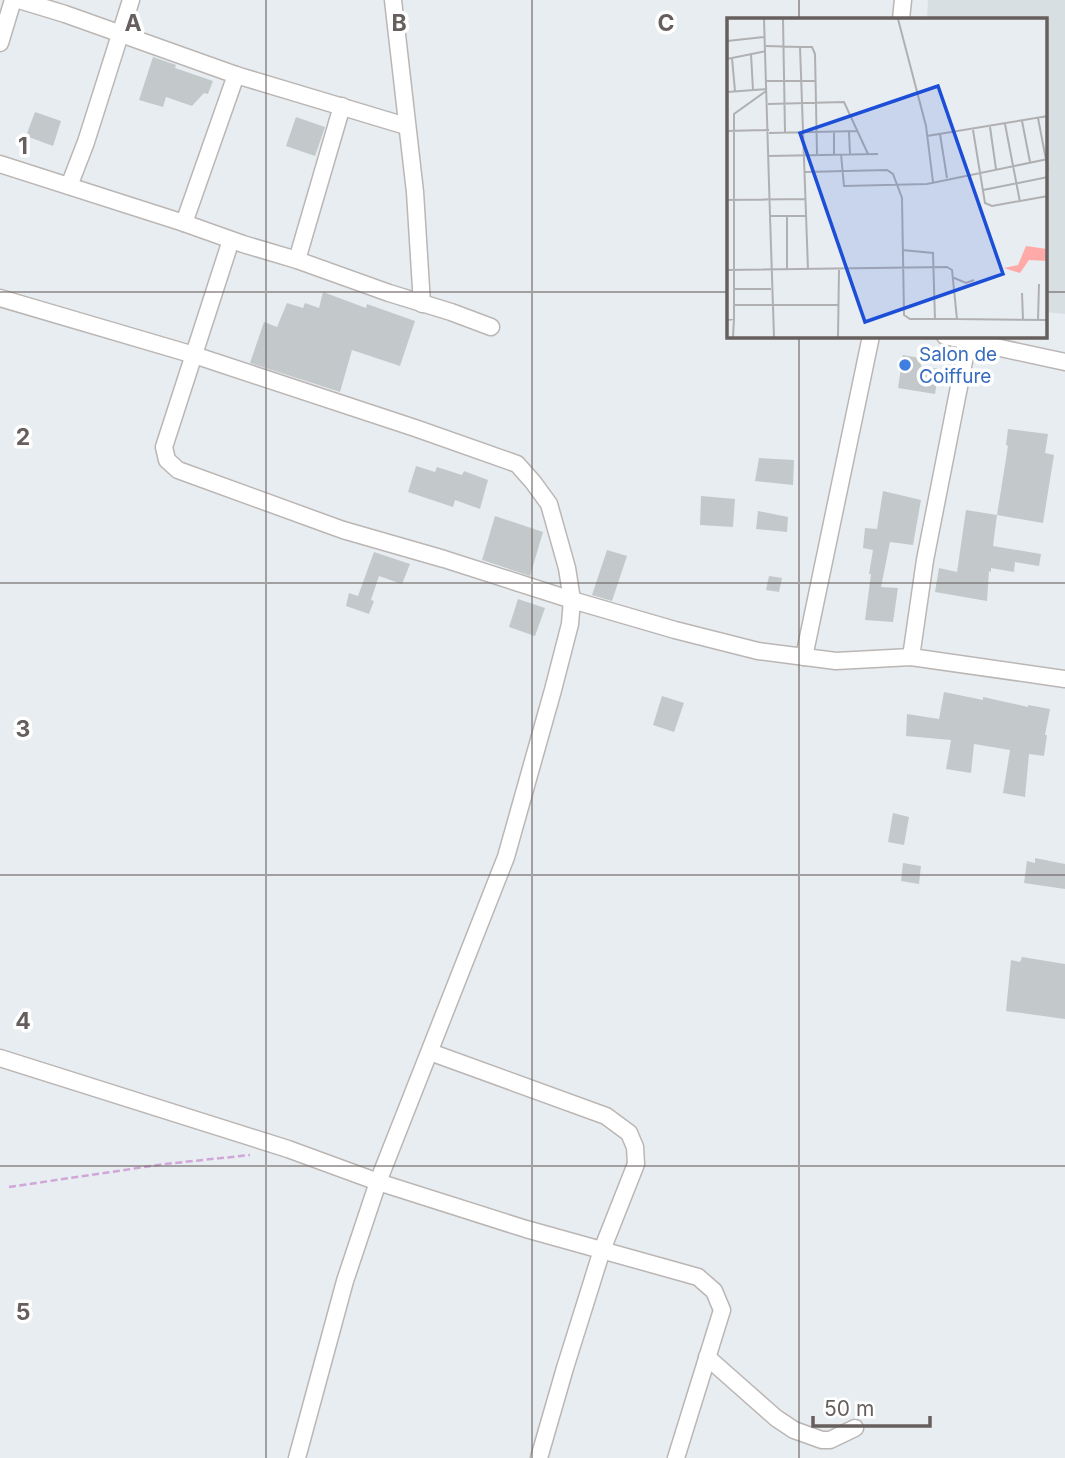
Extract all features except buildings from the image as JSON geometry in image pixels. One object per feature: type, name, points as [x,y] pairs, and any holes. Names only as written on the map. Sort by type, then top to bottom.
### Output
[{"type":"street","points":[[0,43],[13,0]]},
{"type":"street","points":[[19,0],[121,33],[236,75],[406,126]]},
{"type":"street","points":[[69,186],[86,142],[131,0]]},
{"type":"street","points":[[393,0],[415,192],[422,304]]},
{"type":"street","points":[[901,18],[902,0]]},
{"type":"street","points":[[184,223],[236,75]]},
{"type":"street","points":[[297,260],[342,106]]},
{"type":"street","points":[[0,164],[297,260],[491,327]]},
{"type":"street","points":[[232,240],[164,447],[167,460],[177,470],[344,530],[572,600],[758,651],[836,662],[911,657],[1065,679]]},
{"type":"street","points":[[0,298],[194,355],[517,464],[549,504],[568,568],[572,600],[570,624],[506,857],[378,1182],[345,1281],[297,1458]]},
{"type":"street","points":[[804,657],[871,338]]},
{"type":"street","points":[[954,338],[1065,362]]},
{"type":"street","points":[[911,657],[925,560],[968,341]]},
{"type":"street","points":[[430,1052],[606,1116],[629,1133],[635,1147],[636,1164],[602,1250],[539,1458]]},
{"type":"street","points":[[0,1058],[288,1149],[378,1182],[526,1229],[698,1278],[714,1291],[722,1310],[676,1458]]},
{"type":"street","points":[[708,1357],[776,1418],[794,1430],[822,1440],[830,1440],[855,1428]]},
{"type":"path","points":[[9,1187],[261,1153]]},
{"type":"shaded area","points":[[928,0],[1065,0],[1065,314],[1048,312],[1048,18],[927,18]]},
{"type":"place","name":"Salon de Coiffure","points":[[905,365]]}]
